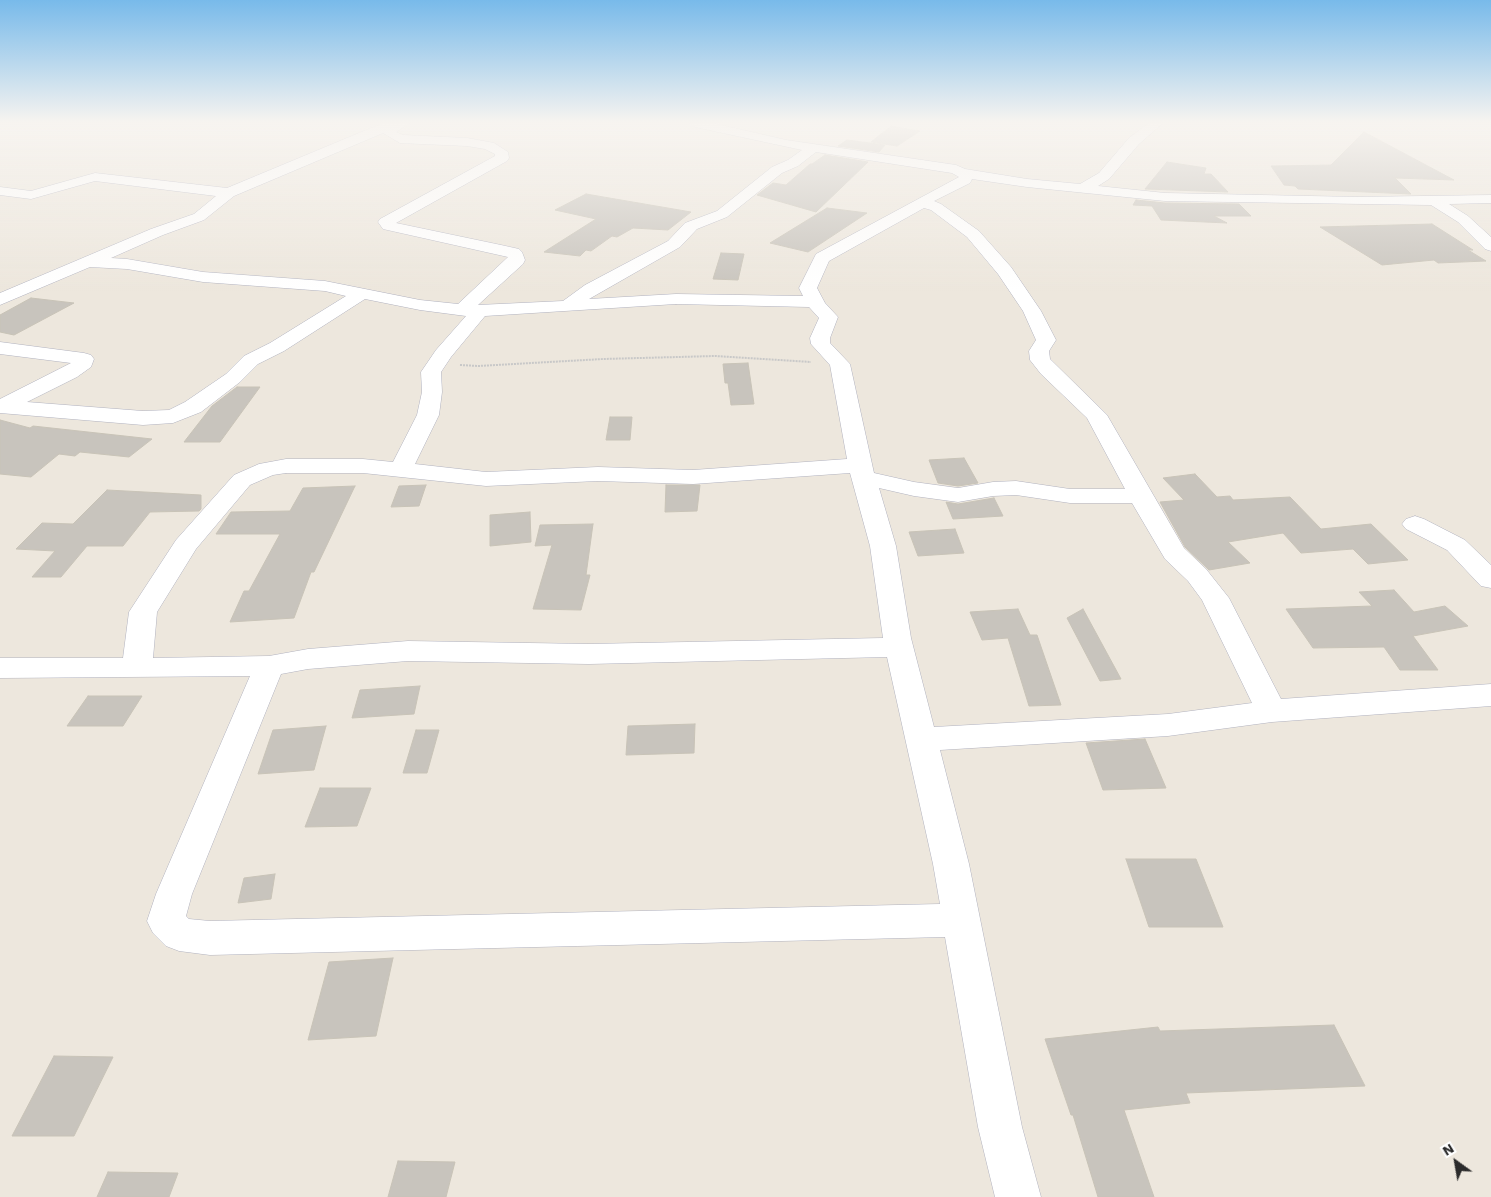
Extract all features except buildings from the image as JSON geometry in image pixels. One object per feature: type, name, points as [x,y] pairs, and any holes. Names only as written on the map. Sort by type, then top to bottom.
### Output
[{"type":"street","points":[[0,191],[31,195],[85,179]]},
{"type":"street","points":[[118,179],[229,193]]},
{"type":"street","points":[[0,300],[157,232],[192,220],[229,193],[262,179]]},
{"type":"street","points":[[401,470],[428,414],[432,392],[431,372],[471,311],[518,260],[513,253],[389,226],[386,222],[464,179]]},
{"type":"street","points":[[569,305],[590,289],[674,244],[691,226],[722,214],[765,179]]},
{"type":"street","points":[[965,179],[922,202],[905,214],[822,258],[808,288],[815,302],[829,317],[820,338],[821,344],[840,364],[862,472],[883,546],[900,647],[951,864],[1000,1127],[1018,1197]]},
{"type":"street","points":[[1001,179],[1082,189],[1245,200],[1286,198],[1434,201],[1491,199]]},
{"type":"street","points":[[1082,189],[1099,179]]},
{"type":"street","points":[[1434,201],[1463,219],[1491,246]]},
{"type":"street","points":[[922,202],[936,207],[973,234],[1005,271],[1032,311],[1046,340],[1039,351],[1040,360],[1048,370],[1096,415],[1140,496],[1174,553],[1197,575],[1215,598],[1272,711]]},
{"type":"street","points":[[89,262],[128,264],[203,277],[325,286],[420,305],[471,311],[676,299],[815,302]]},
{"type":"street","points":[[1,407],[143,418],[173,416],[193,407],[233,378],[251,360],[277,347],[363,293]]},
{"type":"street","points":[[0,348],[84,359],[84,363],[70,373],[1,407]]},
{"type":"street","points":[[137,668],[143,612],[185,545],[242,480],[267,469],[286,466],[363,466],[486,479],[598,474],[693,477],[862,472],[914,489],[958,495],[993,489],[1016,488],[1070,496],[1140,496]]},
{"type":"street","points":[[1415,524],[1456,545],[1491,580]]},
{"type":"street","points":[[0,668],[11,666],[137,668],[269,666],[308,659],[408,651],[589,654],[900,647]]},
{"type":"street","points":[[269,666],[174,894],[166,921],[179,934],[220,938],[961,920]]},
{"type":"street","points":[[922,739],[1168,725],[1272,711],[1491,695]]},
{"type":"path","points":[[440,358],[455,364],[478,366],[603,359],[715,356],[840,364]]}]
